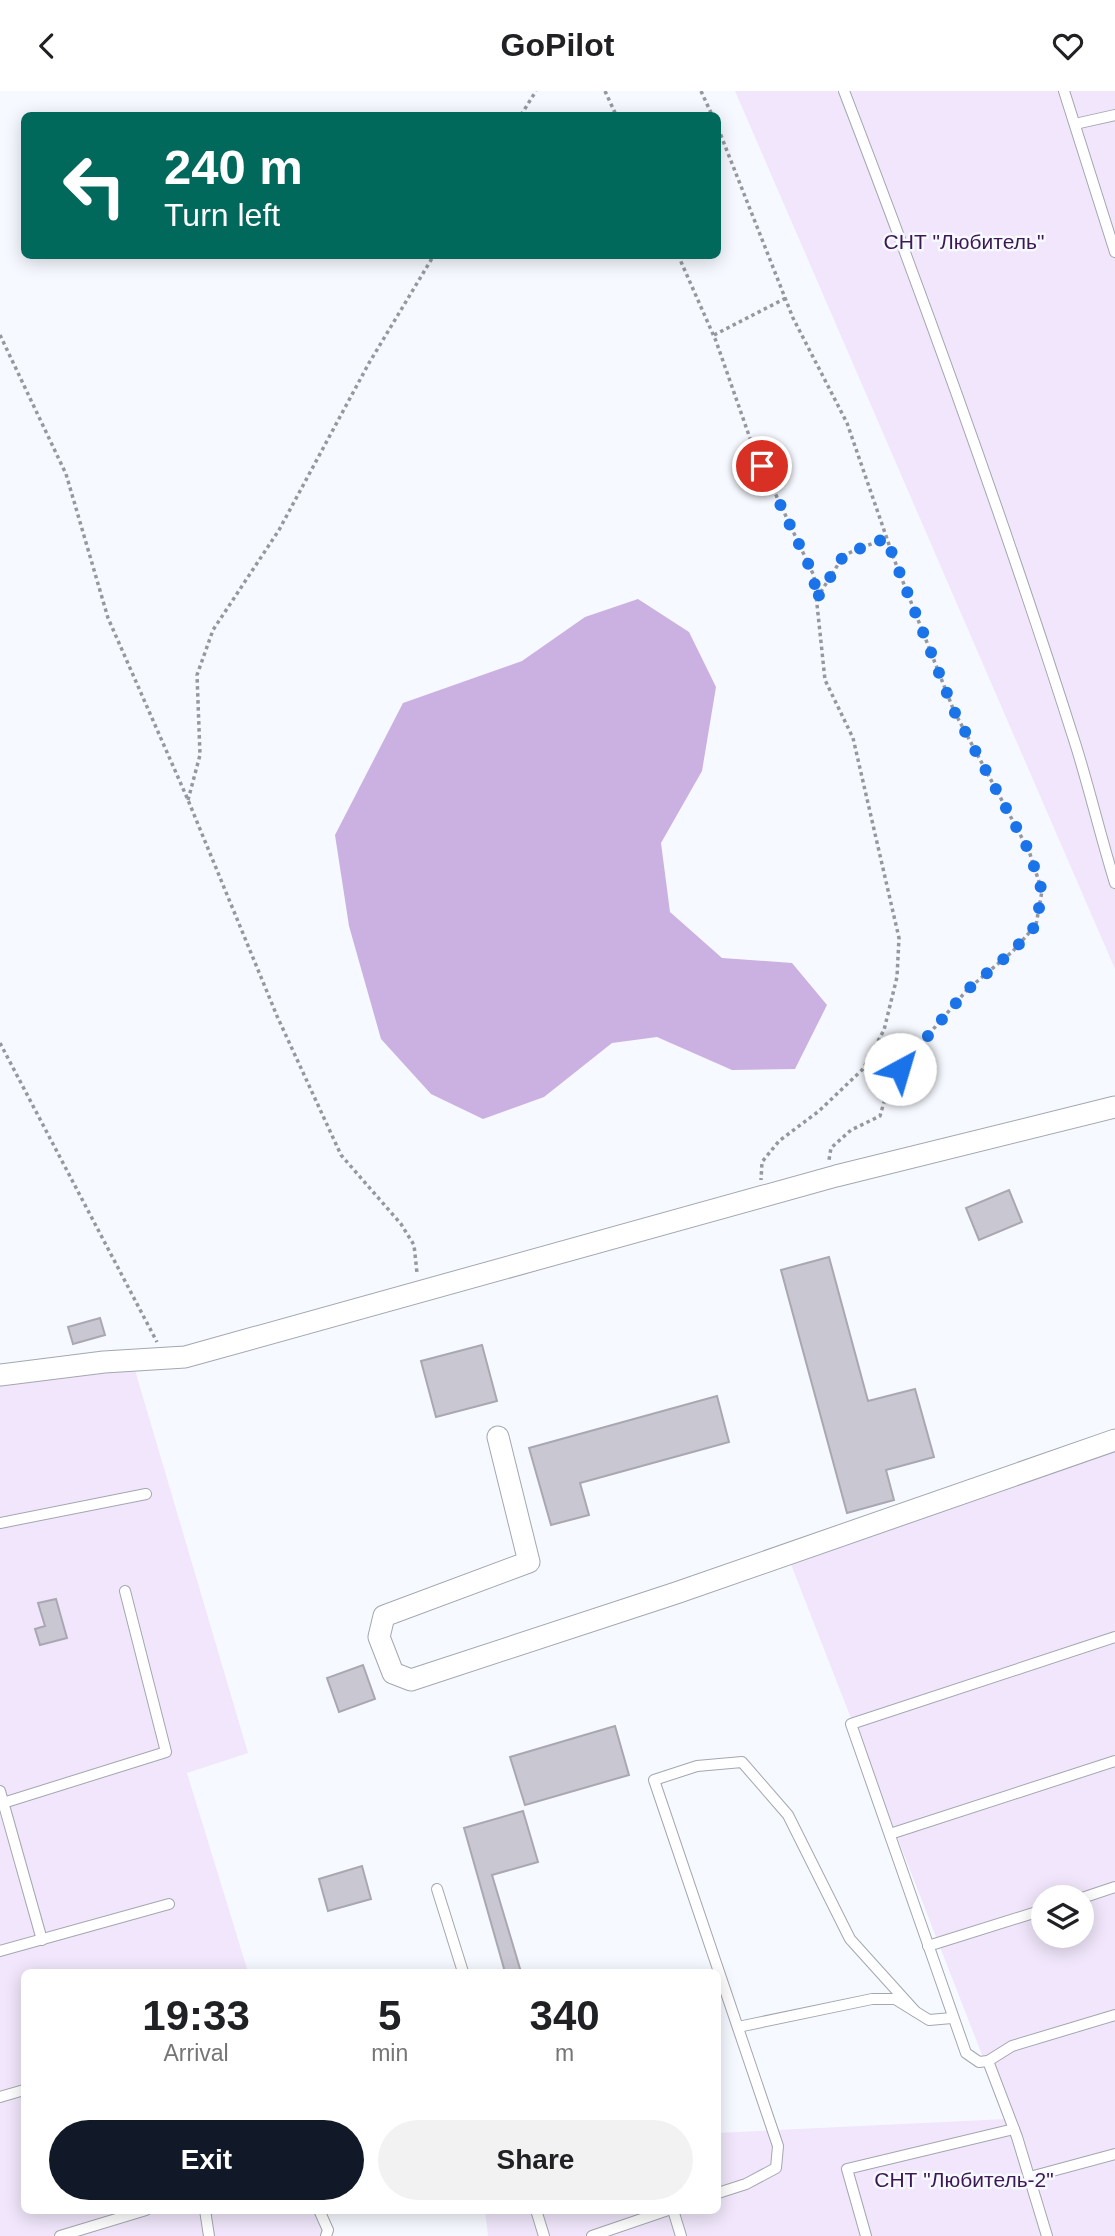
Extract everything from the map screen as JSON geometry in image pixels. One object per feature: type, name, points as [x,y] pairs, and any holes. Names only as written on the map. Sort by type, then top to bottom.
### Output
[{"type":"street","points":[[0,1375],[104,1362],[185,1357],[827,1179],[1115,1107]]},
{"type":"street","points":[[498,1437],[529,1562],[384,1616],[379,1637],[393,1672],[411,1680],[676,1593],[1115,1440]]},
{"type":"lane","points":[[844,91],[922,293],[1000,515],[1076,747],[1115,883]]},
{"type":"lane","points":[[1064,91],[1111,225],[1115,252]]},
{"type":"lane","points":[[1075,124],[1115,115]]},
{"type":"lane","points":[[0,1523],[146,1494]]},
{"type":"lane","points":[[42,1940],[2,1797],[166,1752],[125,1591]]},
{"type":"lane","points":[[1115,1637],[851,1724],[966,2053],[979,2062],[988,2061],[1012,2046],[1115,2015]]},
{"type":"lane","points":[[890,1834],[1115,1761]]},
{"type":"lane","points":[[718,1969],[654,1780],[697,1766],[742,1762],[788,1815],[850,1939],[915,2011]]},
{"type":"lane","points":[[1094,1894],[1115,1887]]},
{"type":"lane","points":[[438,1889],[462,1969]]},
{"type":"lane","points":[[0,1951],[169,1904]]},
{"type":"lane","points":[[928,1946],[1031,1914]]},
{"type":"lane","points":[[721,1977],[778,2146],[776,2168],[746,2184],[721,2192]]},
{"type":"lane","points":[[738,2027],[872,1999],[895,1999],[929,2020],[952,2018]]},
{"type":"lane","points":[[988,2061],[1014,2129],[1047,2236]]},
{"type":"lane","points":[[0,2097],[21,2091]]},
{"type":"lane","points":[[866,2236],[847,2169],[1014,2129]]},
{"type":"lane","points":[[1030,2177],[1115,2154]]},
{"type":"lane","points":[[60,2236],[133,2214]]},
{"type":"lane","points":[[206,2214],[209,2236]]},
{"type":"lane","points":[[321,2214],[328,2230],[326,2236]]},
{"type":"lane","points":[[537,2214],[544,2236]]},
{"type":"lane","points":[[592,2236],[659,2214]]},
{"type":"lane","points":[[673,2214],[681,2236]]},
{"type":"path","points":[[523,112],[536,91]]},
{"type":"path","points":[[605,91],[615,112]]},
{"type":"path","points":[[701,91],[711,112]]},
{"type":"path","points":[[721,136],[786,298],[847,423],[886,538],[954,711],[1029,851],[1042,891],[1036,925],[1013,951],[967,990],[910,1056],[890,1082],[880,1116],[851,1130],[831,1148],[827,1179]]},
{"type":"path","points":[[188,800],[200,755],[197,675],[213,629],[279,530],[369,363],[432,259]]},
{"type":"path","points":[[680,259],[714,335],[752,444],[814,576],[825,680],[853,737],[874,819],[898,938],[897,977],[884,1030],[863,1069],[820,1111],[779,1141],[762,1162],[760,1178],[765,1196]]},
{"type":"path","points":[[714,335],[786,298]]},
{"type":"path","points":[[0,335],[66,474],[108,618],[188,800],[276,1016],[341,1155],[401,1224],[414,1245],[420,1291]]},
{"type":"path","points":[[816,600],[844,555],[886,538]]},
{"type":"path","points":[[0,1042],[166,1359]]},
{"type":"green space","name":"СНТ \"Любитель\"","points":[[735,91],[1115,91],[1115,969]]},
{"type":"green space","points":[[132,1360],[248,1753],[187,1773],[247,1969],[21,1969],[21,2214],[323,2214],[330,2236],[0,2236],[0,1381]]},
{"type":"green space","name":"СНТ \"Любитель-2\"","points":[[1115,1449],[1115,2236],[488,2236],[485,2214],[721,2214],[721,2133],[1007,2119],[787,1554]]},
{"type":"shaded area","points":[[638,599],[689,632],[716,687],[702,771],[661,843],[670,912],[722,958],[792,963],[827,1005],[795,1069],[732,1070],[657,1037],[612,1043],[544,1097],[483,1119],[431,1094],[381,1039],[349,926],[335,835],[403,703],[522,661],[585,617]]},
{"type":"building","points":[[1009,1190],[1022,1222],[979,1240],[966,1208]]},
{"type":"building","points":[[829,1257],[868,1401],[915,1389],[934,1457],[886,1470],[894,1500],[847,1513],[781,1270]]},
{"type":"building","points":[[100,1318],[105,1335],[73,1344],[68,1327]]},
{"type":"building","points":[[482,1345],[497,1401],[436,1417],[421,1361]]},
{"type":"building","points":[[717,1396],[729,1442],[580,1483],[589,1515],[551,1525],[529,1448]]},
{"type":"building","points":[[56,1599],[67,1638],[40,1645],[35,1629],[45,1626],[38,1603]]},
{"type":"building","points":[[363,1665],[375,1699],[339,1712],[327,1678]]},
{"type":"building","points":[[615,1726],[629,1775],[525,1805],[510,1757]]},
{"type":"building","points":[[523,1811],[538,1862],[492,1875],[520,1969],[504,1969],[464,1828]]},
{"type":"building","points":[[362,1866],[371,1899],[328,1911],[319,1879]]},
{"type":"route","points":[[762,466],[814,576],[816,600],[844,555],[886,538],[954,711],[1029,851],[1042,891],[1036,925],[1013,951],[967,990],[900,1069]]}]
